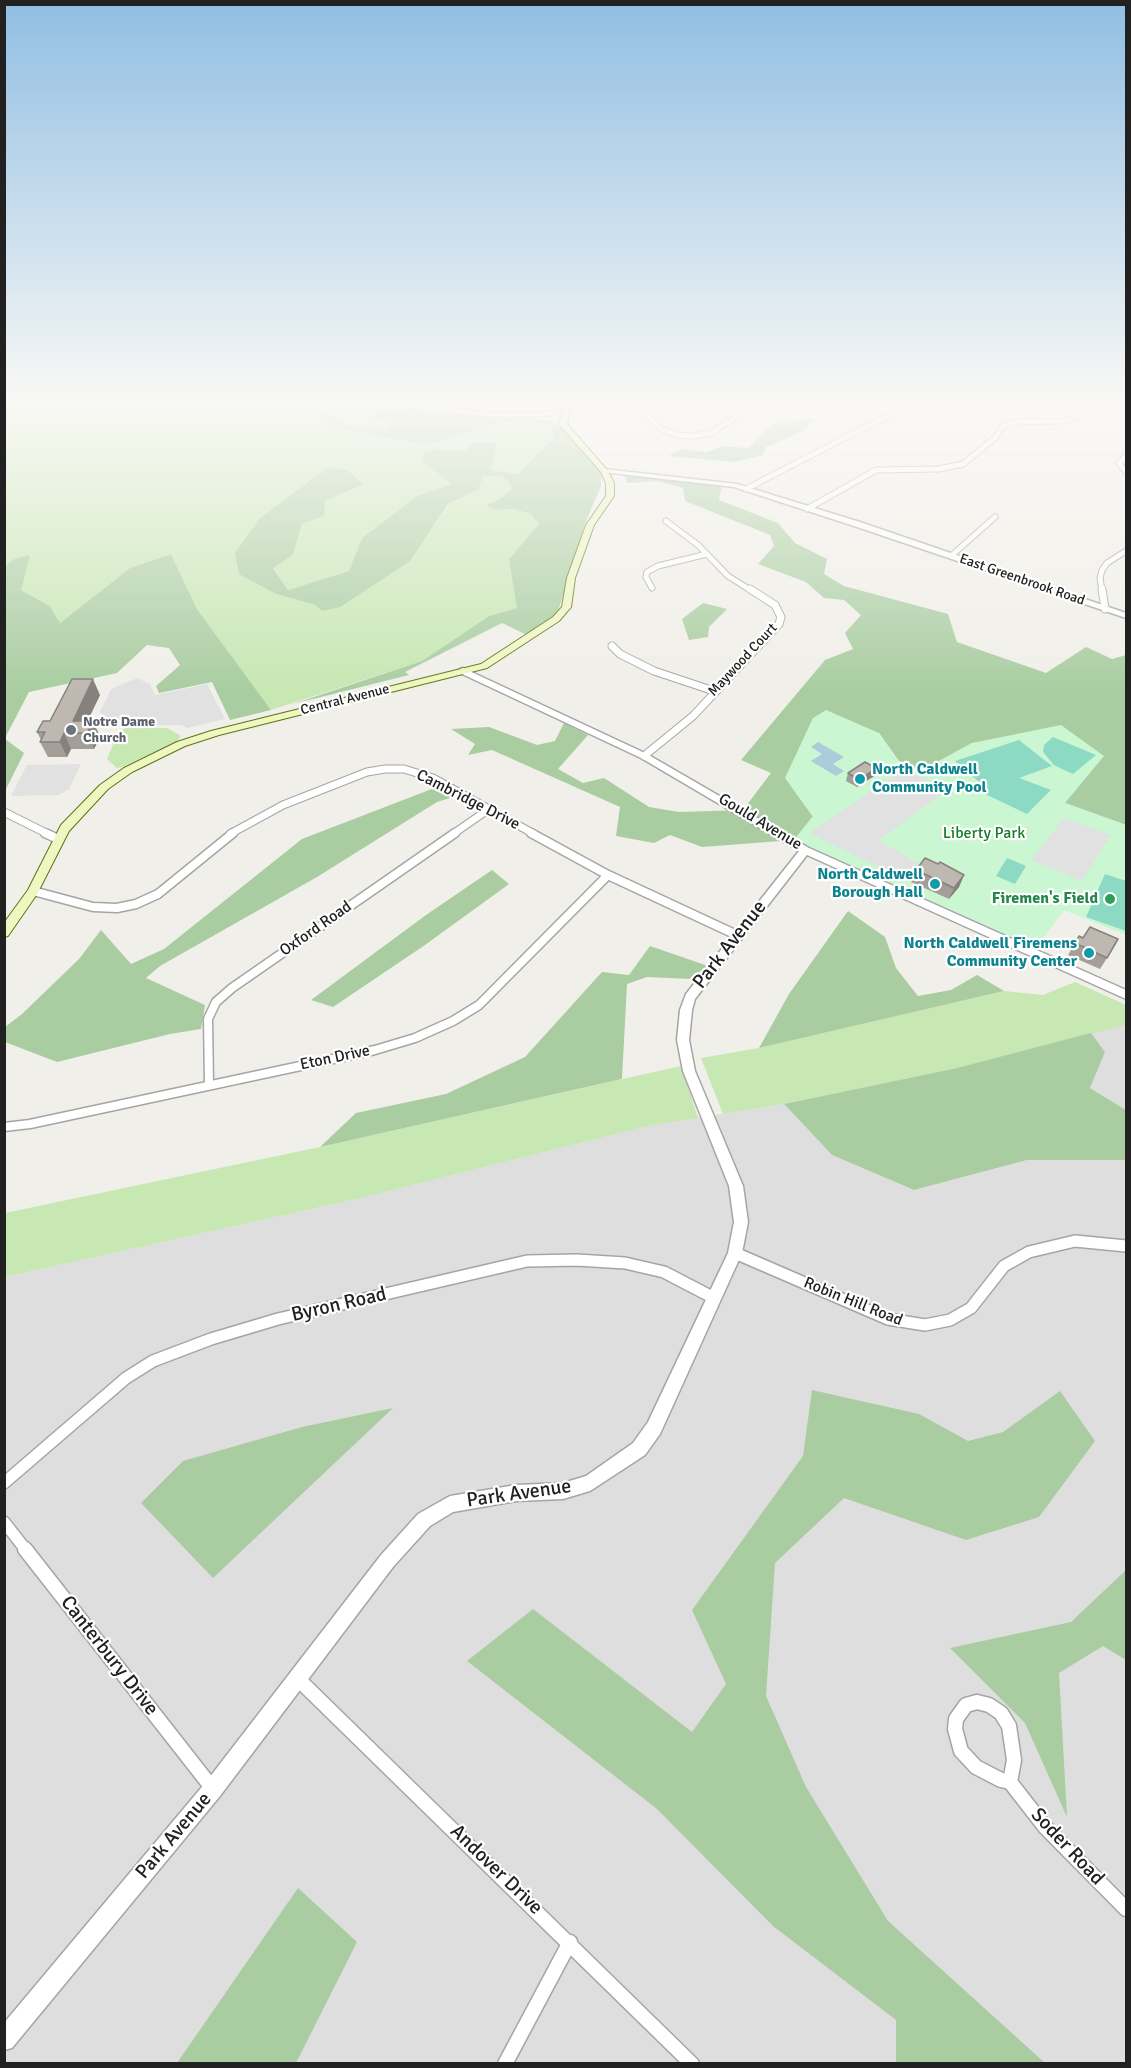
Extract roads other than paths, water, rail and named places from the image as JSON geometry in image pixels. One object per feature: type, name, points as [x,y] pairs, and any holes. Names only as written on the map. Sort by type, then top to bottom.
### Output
[{"type":"main road","name":"Central Avenue","points":[[4,933],[33,891],[58,839],[80,810],[104,787],[154,756],[215,733],[484,666],[549,625],[566,607],[571,578],[590,525],[609,498]]},
{"type":"street","name":"East Greenbrook Road","points":[[772,498],[1126,616]]},
{"type":"street","points":[[807,509],[827,498]]},
{"type":"street","points":[[951,556],[995,517]]},
{"type":"street","name":"Maywood Court","points":[[644,756],[693,716],[779,624],[781,617],[775,605],[728,576],[707,554],[666,521]]},
{"type":"street","points":[[1105,609],[1100,578],[1102,570],[1107,563],[1126,551]]},
{"type":"street","points":[[652,588],[646,577],[647,572],[658,566],[707,554]]},
{"type":"street","points":[[612,646],[620,654],[654,671],[714,691]]},
{"type":"street","name":"Gould Avenue","points":[[463,671],[644,756],[805,849],[1126,995]]},
{"type":"street","name":"Cambridge Drive","points":[[33,891],[93,907],[117,908],[135,904],[158,894],[230,834],[256,819],[321,788],[379,770],[404,769],[422,773],[608,875],[738,936]]},
{"type":"street","name":"Oxford Road","points":[[209,1085],[208,1019],[216,1002],[232,988],[489,809]]},
{"type":"street","points":[[4,812],[58,839]]},
{"type":"street","name":"Park Avenue","points":[[4,2040],[213,1789],[387,1561],[424,1520],[450,1504],[516,1493],[563,1491],[590,1483],[639,1449],[658,1421],[735,1253],[741,1222],[739,1198],[689,1071],[685,1055],[684,1025],[690,997],[805,849]]},
{"type":"street","name":"Eton Drive","points":[[4,1126],[30,1124],[375,1050],[415,1038],[453,1022],[479,1005],[608,875]]},
{"type":"street","name":"Robin Hill Road","points":[[735,1253],[888,1319],[925,1325],[950,1320],[971,1308],[1004,1266],[1029,1252],[1075,1241],[1126,1246]]},
{"type":"street","name":"Byron Road","points":[[4,1483],[126,1378],[153,1361],[211,1339],[278,1319],[527,1262],[577,1260],[625,1263],[664,1272],[714,1298]]},
{"type":"street","name":"Canterbury Drive","points":[[4,1522],[213,1789]]},
{"type":"street","name":"Andover Drive","points":[[297,1678],[570,1942],[692,2064]]},
{"type":"street","points":[[977,1702],[989,1705],[1001,1713],[1009,1726],[1014,1760],[1010,1782],[1001,1780],[976,1767],[961,1751],[955,1729],[956,1719],[966,1705],[977,1702]]},
{"type":"street","name":"Soder Road","points":[[1010,1782],[1046,1827],[1126,1909]]},
{"type":"street","points":[[505,2064],[570,1942]]},
{"type":"water","points":[[818,742],[844,757],[833,764],[844,771],[836,776],[811,761],[822,754],[811,747]]},
{"type":"place","name":"Notre Dame Church","points":[[71,730]]},
{"type":"place","name":"North Caldwell Community Pool","points":[[860,779]]},
{"type":"place","name":"North Caldwell Borough Hall","points":[[935,884]]},
{"type":"place","name":"Firemen's Field","points":[[1110,899]]},
{"type":"place","name":"North Caldwell Firemens Community Center","points":[[1089,953]]},
{"type":"park label","name":"Liberty Park","points":[[984,834]]}]
